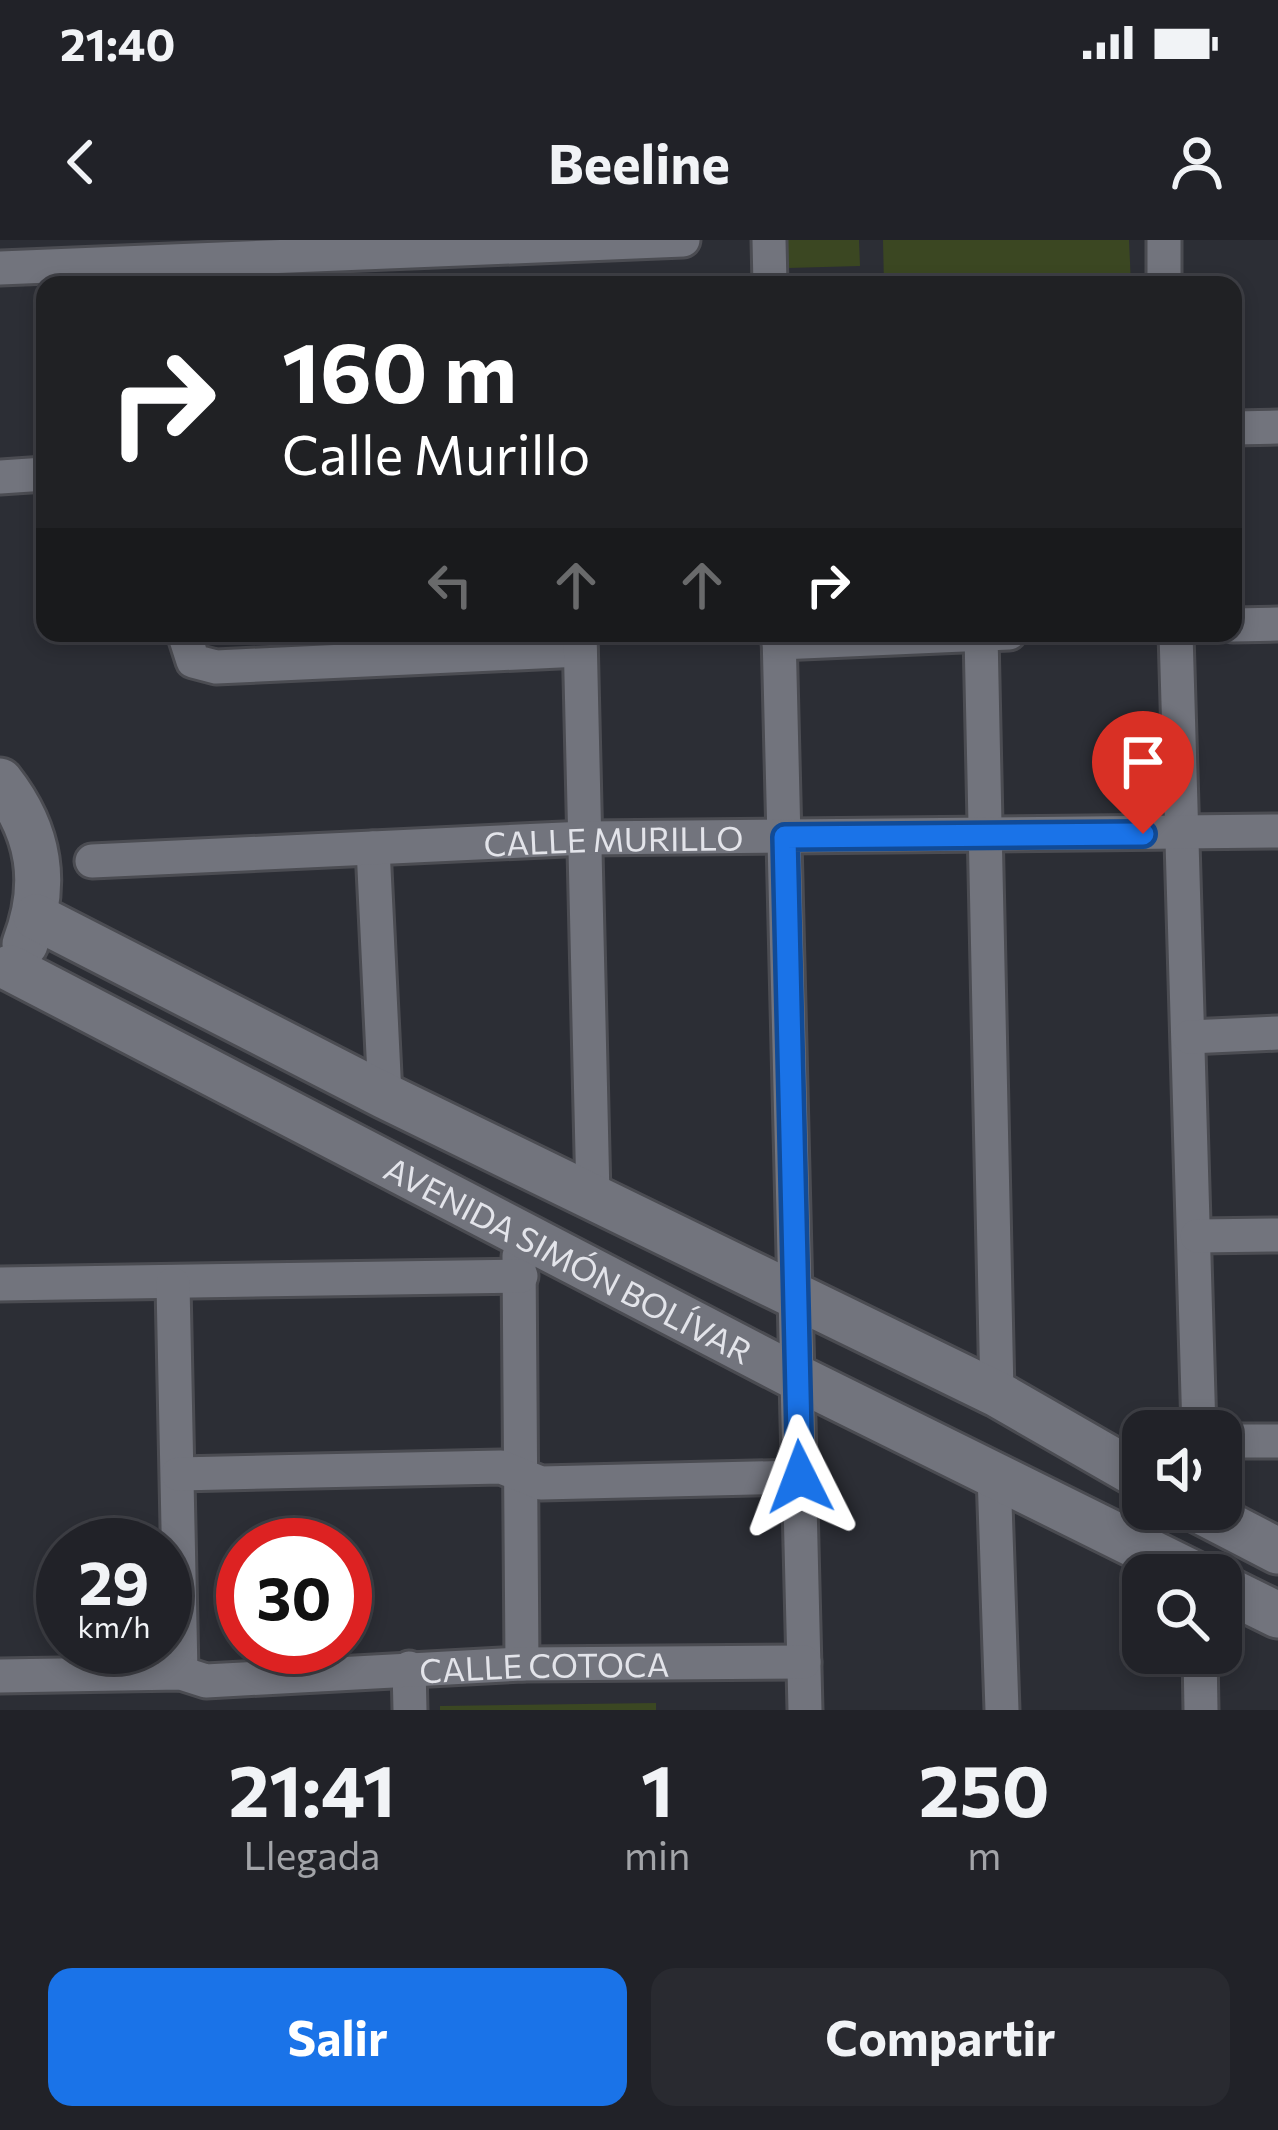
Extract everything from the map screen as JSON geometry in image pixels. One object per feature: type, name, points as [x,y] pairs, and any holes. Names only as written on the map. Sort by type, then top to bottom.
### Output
[{"type":"street","points":[[0,268],[683,240]]},
{"type":"street","points":[[769,240],[770,276]]},
{"type":"street","points":[[1164,240],[1165,276]]},
{"type":"street","points":[[1242,428],[1278,427]]},
{"type":"street","points":[[0,477],[36,475]]},
{"type":"street","points":[[1242,625],[1278,624]]},
{"type":"street","points":[[187,642],[193,662],[217,668],[567,642]]},
{"type":"street","points":[[580,642],[593,1196]]},
{"type":"street","points":[[779,642],[791,1290],[805,1710]]},
{"type":"street","points":[[981,642],[998,1394]]},
{"type":"street","points":[[1176,642],[1199,1410]]},
{"type":"street","points":[[0,781],[20,806],[34,841],[40,879],[36,917],[5,975]]},
{"type":"street","name":"CALLE MURILLO","points":[[92,861],[586,838],[1278,831]]},
{"type":"street","points":[[373,848],[385,1096]]},
{"type":"street","name":"AVENIDA SIMÓN BOLÍVAR","points":[[36,917],[385,1096],[998,1394],[1122,1466]]},
{"type":"street","name":"AVENIDA SIMÓN BOLÍVAR","points":[[5,975],[1154,1554]]},
{"type":"street","points":[[1189,1037],[1278,1033]]},
{"type":"street","points":[[517,1230],[522,1664]]},
{"type":"street","points":[[1197,1236],[1278,1235]]},
{"type":"street","points":[[0,1284],[520,1276]]},
{"type":"street","points":[[172,1284],[178,1474],[198,1688]]},
{"type":"street","points":[[1242,1441],[1278,1441]]},
{"type":"street","points":[[178,1474],[501,1466],[542,1483],[800,1477]]},
{"type":"street","points":[[994,1474],[1002,1710]]},
{"type":"street","points":[[1238,1530],[1278,1551]]},
{"type":"street","points":[[1242,1598],[1278,1616]]},
{"type":"street","name":"CALLE COTOCA","points":[[0,1676],[198,1688],[409,1668],[804,1662]]},
{"type":"street","points":[[409,1668],[410,1710]]},
{"type":"street","points":[[1200,1674],[1201,1710]]},
{"type":"green space","points":[[788,240],[859,240],[860,266],[788,268]]},
{"type":"green space","points":[[883,240],[1129,240],[1131,276],[884,276]]},
{"type":"green space","points":[[656,1703],[656,1710],[440,1710],[440,1706]]},
{"type":"route","points":[[800,1477],[791,1290],[785,837],[1143,834]]}]
